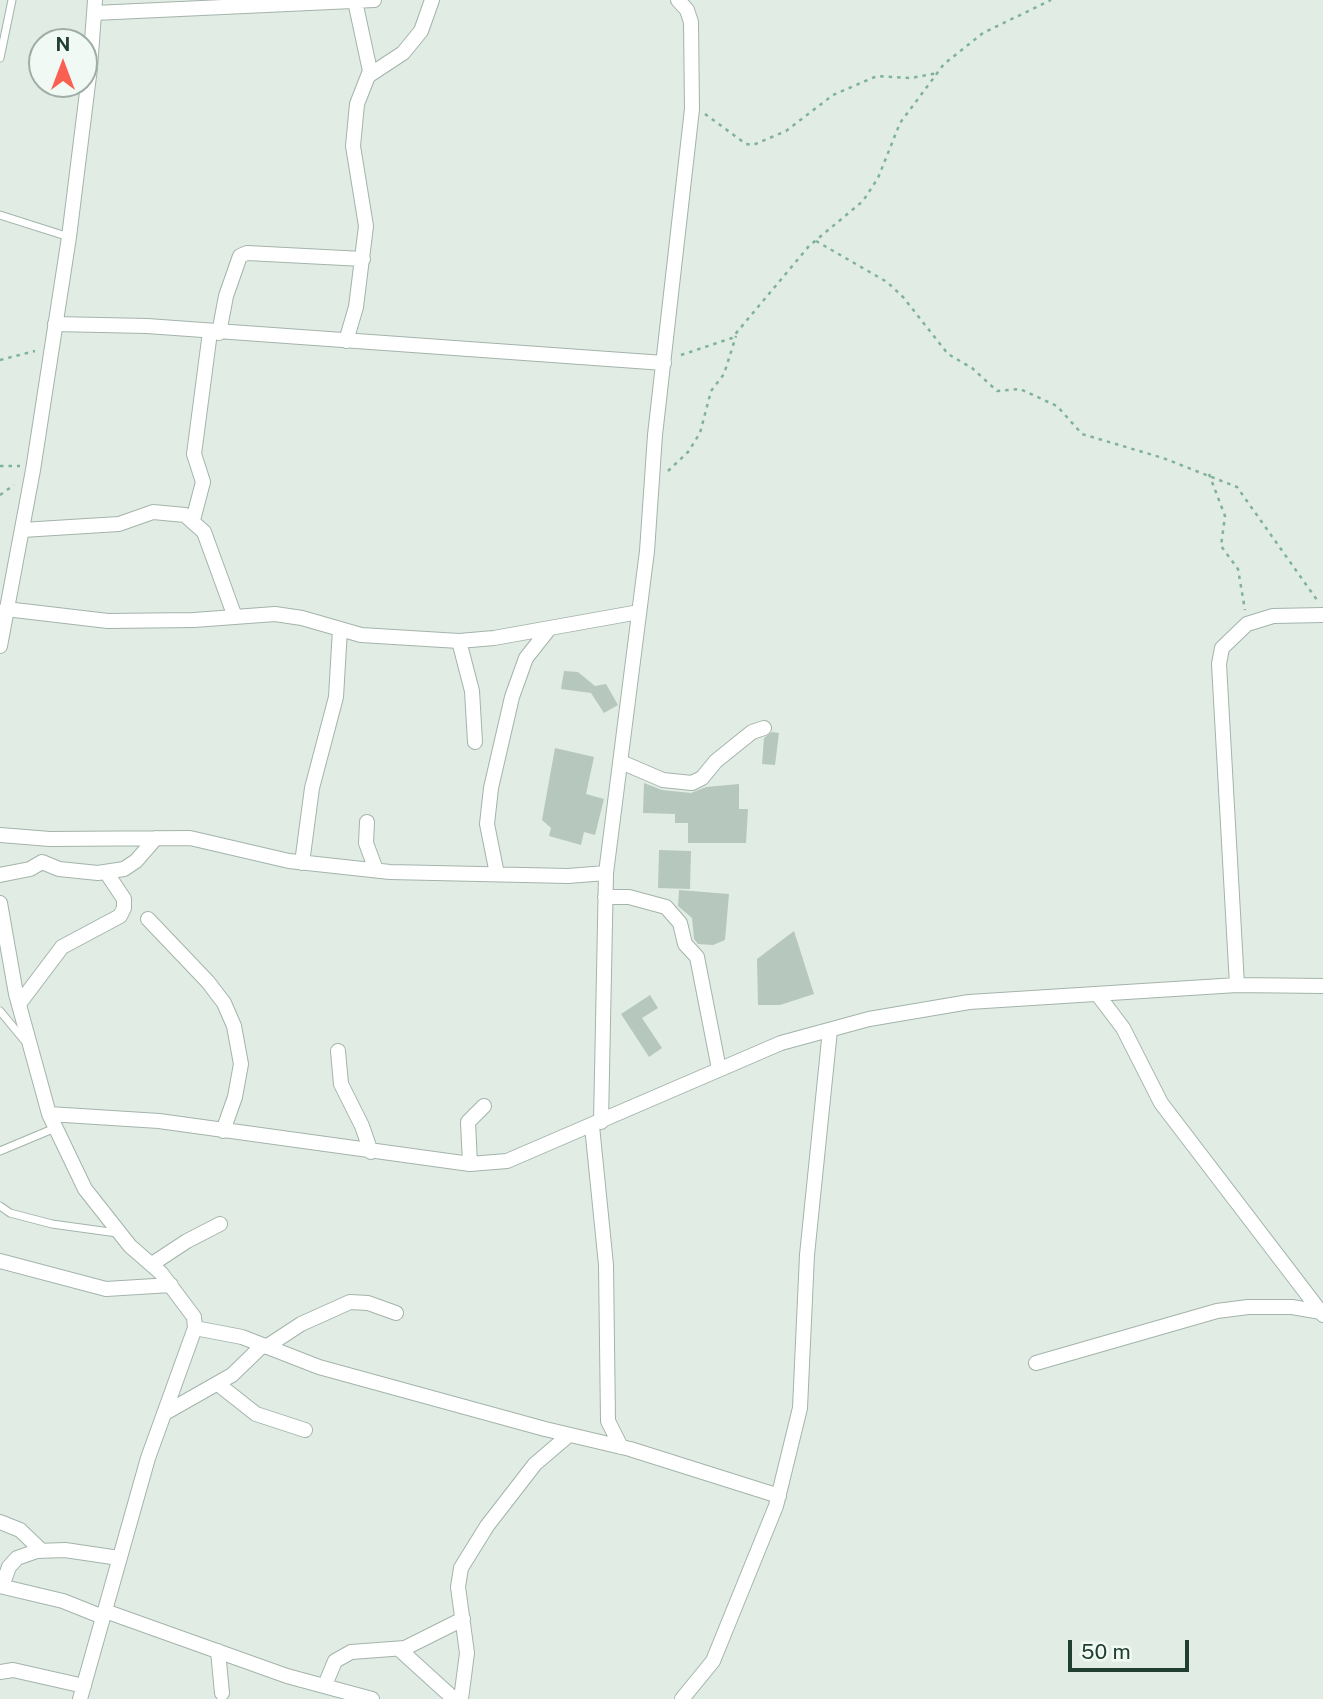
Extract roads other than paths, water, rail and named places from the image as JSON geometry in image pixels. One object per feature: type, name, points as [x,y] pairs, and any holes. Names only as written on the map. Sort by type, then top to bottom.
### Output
[{"type":"street","points":[[0,646],[22,530],[69,237],[94,7],[374,0]]},
{"type":"street","points":[[368,76],[403,53],[421,31],[432,0]]},
{"type":"street","points":[[621,1447],[608,1421],[606,1265],[596,1124],[606,873],[639,612],[692,109],[691,6],[678,0]]},
{"type":"street","points":[[346,341],[356,307],[366,226],[353,136],[357,104],[368,76],[369,57],[355,1]]},
{"type":"street","points":[[193,520],[204,482],[194,454],[214,333],[240,256],[247,253],[363,259]]},
{"type":"street","points":[[55,324],[147,326],[214,333],[664,361]]},
{"type":"street","points":[[22,530],[118,524],[153,512],[171,512],[193,520],[205,532],[235,618]]},
{"type":"street","points":[[6,609],[108,621],[235,618],[275,614],[360,635],[459,641],[548,629],[639,612]]},
{"type":"street","points":[[1237,985],[1219,664],[1222,648],[1247,624],[1273,616],[1321,609]]},
{"type":"street","points":[[302,863],[312,788],[337,697],[340,629]]},
{"type":"street","points":[[497,874],[487,824],[491,788],[512,697],[526,658],[548,629]]},
{"type":"street","points":[[459,641],[472,691],[475,742]]},
{"type":"street","points":[[621,762],[654,778],[692,783],[702,778],[716,761],[752,732],[764,728]]},
{"type":"street","points":[[367,822],[366,843],[376,870]]},
{"type":"street","points":[[0,835],[50,839],[190,838],[302,863],[376,870],[497,874],[606,873]]},
{"type":"street","points":[[0,875],[30,869],[42,862],[59,869],[106,872],[124,869],[136,861],[156,838]]},
{"type":"street","points":[[19,1004],[62,947],[120,916],[124,900],[106,872]]},
{"type":"street","points":[[605,897],[629,897],[658,904],[666,907],[680,923],[685,944],[697,957],[719,1069]]},
{"type":"street","points":[[0,903],[19,1004],[52,1121],[85,1189],[120,1233],[171,1285],[194,1317],[195,1328],[119,1558],[82,1693],[13,1670],[0,1672]]},
{"type":"street","points":[[148,919],[208,982],[224,1003],[234,1026],[241,1064],[235,1097],[223,1131]]},
{"type":"street","points":[[52,1121],[159,1121],[470,1164],[507,1161],[781,1043],[869,1019],[969,1002],[1237,985],[1323,986]]},
{"type":"street","points":[[1098,995],[1123,1028],[1161,1102],[1322,1313]]},
{"type":"street","points":[[682,1699],[713,1661],[779,1496],[800,1408],[807,1255],[830,1030]]},
{"type":"street","points":[[338,1051],[341,1084],[362,1126],[371,1152]]},
{"type":"street","points":[[470,1164],[468,1122],[484,1107]]},
{"type":"street","points":[[152,1264],[220,1224]]},
{"type":"street","points":[[0,1261],[106,1289],[171,1285]]},
{"type":"street","points":[[165,1413],[218,1384],[265,1346],[301,1324],[350,1302],[368,1303],[396,1313]]},
{"type":"street","points":[[1036,1363],[1217,1311],[1248,1307],[1292,1307],[1322,1313]]},
{"type":"street","points":[[195,1328],[242,1337],[319,1367],[621,1447],[779,1496]]},
{"type":"street","points":[[218,1384],[256,1414],[305,1430]]},
{"type":"street","points":[[461,1699],[467,1653],[458,1587],[461,1568],[535,1464],[569,1435]]},
{"type":"street","points":[[0,1522],[20,1530],[42,1551]]},
{"type":"street","points":[[119,1558],[65,1550],[42,1551],[17,1558],[9,1567],[1,1586],[63,1601],[287,1676],[372,1699]]},
{"type":"street","points":[[325,1685],[335,1661],[351,1652],[399,1649],[425,1640],[463,1619]]},
{"type":"street","points":[[399,1649],[454,1699]]},
{"type":"street","points":[[218,1651],[222,1693]]},
{"type":"lane","points":[[0,58],[12,0]]},
{"type":"lane","points":[[0,215],[69,237]]},
{"type":"lane","points":[[0,1011],[31,1048]]},
{"type":"lane","points":[[0,1150],[52,1121]]},
{"type":"lane","points":[[0,1206],[10,1213],[52,1224],[120,1233]]}]
